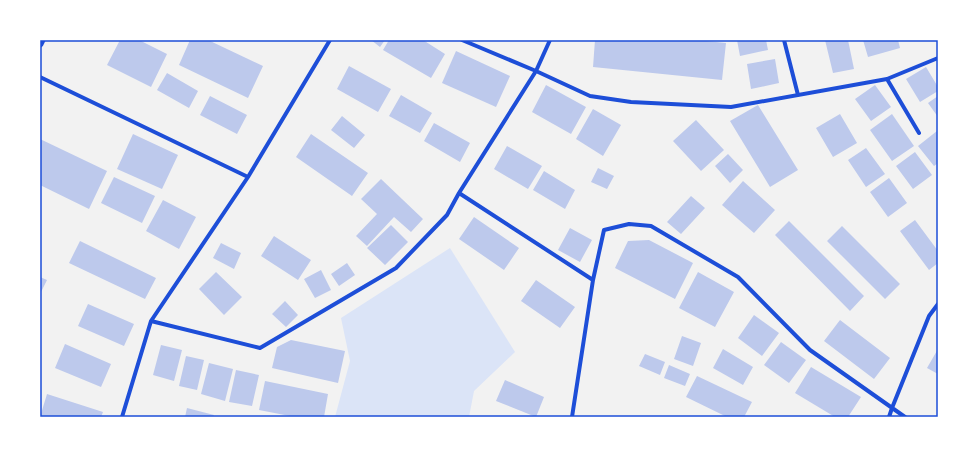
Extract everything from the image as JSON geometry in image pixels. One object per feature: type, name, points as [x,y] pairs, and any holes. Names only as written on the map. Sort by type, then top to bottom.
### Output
[{"type":"street","points":[[40,44],[42,40]]},
{"type":"street","points":[[122,417],[151,321],[248,178],[330,40]]},
{"type":"street","points":[[462,40],[536,71],[590,96],[631,102],[731,107],[887,79],[938,58]]},
{"type":"street","points":[[151,321],[260,348],[396,268],[447,214],[536,71],[550,40]]},
{"type":"street","points":[[784,40],[798,95]]},
{"type":"street","points":[[40,77],[248,178]]},
{"type":"street","points":[[887,79],[919,133]]},
{"type":"street","points":[[459,193],[594,280]]},
{"type":"street","points":[[572,417],[594,280],[604,230],[629,224],[651,226],[738,277],[810,350],[904,417]]},
{"type":"street","points":[[889,417],[929,316],[938,304]]},
{"type":"shaded area","points":[[450,248],[515,352],[474,391],[469,417],[335,417],[350,361],[341,318]]},
{"type":"building","points":[[120,40],[139,40],[167,54],[151,87],[107,65]]},
{"type":"building","points":[[190,40],[208,40],[263,66],[248,98],[179,65]]},
{"type":"building","points":[[371,40],[385,40],[380,47]]},
{"type":"building","points":[[389,40],[423,40],[445,54],[431,78],[383,50]]},
{"type":"building","points":[[595,40],[696,40],[726,43],[722,80],[593,67]]},
{"type":"building","points":[[737,40],[766,40],[768,50],[740,56]]},
{"type":"building","points":[[825,40],[848,40],[854,69],[833,73]]},
{"type":"building","points":[[863,40],[898,40],[900,48],[868,57]]},
{"type":"building","points":[[456,51],[510,76],[496,107],[442,83]]},
{"type":"building","points":[[775,59],[779,83],[751,89],[747,64]]},
{"type":"building","points":[[349,66],[391,89],[378,112],[337,89]]},
{"type":"building","points":[[926,67],[938,87],[938,91],[920,102],[906,79]]},
{"type":"building","points":[[167,73],[198,91],[189,108],[157,90]]},
{"type":"building","points":[[546,85],[586,107],[571,134],[532,112]]},
{"type":"building","points":[[875,85],[891,107],[871,121],[855,99]]},
{"type":"building","points":[[401,95],[432,113],[420,133],[389,116]]},
{"type":"building","points":[[210,96],[247,115],[237,134],[200,115]]},
{"type":"building","points":[[938,96],[938,117],[928,103]]},
{"type":"building","points":[[758,105],[798,170],[770,187],[730,121]]},
{"type":"building","points":[[593,109],[621,125],[603,156],[576,139]]},
{"type":"building","points":[[840,114],[857,143],[833,157],[816,128]]},
{"type":"building","points":[[892,114],[914,146],[892,161],[870,130]]},
{"type":"building","points":[[342,116],[365,135],[354,148],[331,130]]},
{"type":"building","points":[[696,120],[724,150],[701,171],[673,141]]},
{"type":"building","points":[[434,123],[470,143],[460,162],[424,141]]},
{"type":"building","points":[[937,131],[938,163],[934,166],[918,146]]},
{"type":"building","points":[[133,134],[178,155],[162,189],[117,169]]},
{"type":"building","points":[[311,134],[368,173],[352,196],[296,157]]},
{"type":"building","points":[[40,139],[107,171],[89,209],[40,185]]},
{"type":"building","points":[[507,146],[542,166],[528,189],[494,169]]},
{"type":"building","points":[[866,148],[885,174],[866,187],[848,160]]},
{"type":"building","points":[[915,152],[932,175],[913,189],[896,166]]},
{"type":"building","points":[[728,154],[743,170],[730,183],[715,166]]},
{"type":"building","points":[[598,168],[614,176],[607,189],[591,182]]},
{"type":"building","points":[[544,171],[575,190],[565,209],[533,190]]},
{"type":"building","points":[[114,177],[155,196],[142,223],[101,203]]},
{"type":"building","points":[[889,178],[907,203],[888,217],[870,192]]},
{"type":"building","points":[[381,179],[423,219],[411,232],[394,217],[367,246],[356,236],[377,214],[361,199]]},
{"type":"building","points":[[743,181],[775,210],[754,233],[722,205]]},
{"type":"building","points":[[691,196],[705,208],[681,234],[667,222]]},
{"type":"building","points":[[163,200],[196,217],[179,249],[146,231]]},
{"type":"building","points":[[474,217],[519,248],[504,270],[459,239]]},
{"type":"building","points":[[915,220],[938,251],[938,263],[929,270],[900,231]]},
{"type":"building","points":[[789,221],[864,296],[850,311],[775,235]]},
{"type":"building","points":[[391,225],[408,242],[385,265],[367,248]]},
{"type":"building","points":[[842,226],[900,284],[885,299],[827,241]]},
{"type":"building","points":[[570,228],[592,240],[580,262],[558,250]]},
{"type":"building","points":[[274,236],[311,260],[298,280],[261,256]]},
{"type":"building","points":[[649,240],[693,263],[675,299],[615,268],[628,241]]},
{"type":"building","points":[[80,241],[156,278],[145,299],[69,263]]},
{"type":"building","points":[[221,243],[241,253],[234,269],[213,258]]},
{"type":"building","points":[[347,263],[355,275],[339,286],[331,274]]},
{"type":"building","points":[[321,270],[331,290],[315,298],[304,279]]},
{"type":"building","points":[[216,272],[242,297],[224,315],[199,289]]},
{"type":"building","points":[[698,272],[734,292],[715,327],[679,308]]},
{"type":"building","points":[[40,277],[47,280],[40,294]]},
{"type":"building","points":[[536,280],[575,307],[560,328],[521,301]]},
{"type":"building","points":[[285,301],[298,315],[286,327],[272,314]]},
{"type":"building","points":[[88,304],[134,324],[124,346],[78,326]]},
{"type":"building","points":[[754,315],[779,333],[762,356],[738,338]]},
{"type":"building","points":[[840,320],[890,358],[874,379],[824,341]]},
{"type":"building","points":[[682,336],[701,343],[693,366],[674,359]]},
{"type":"building","points":[[291,340],[345,351],[338,383],[272,368],[277,347]]},
{"type":"building","points":[[781,342],[806,360],[789,383],[764,365]]},
{"type":"building","points":[[65,344],[111,364],[101,387],[55,368]]},
{"type":"building","points":[[161,345],[182,350],[174,381],[153,375]]},
{"type":"building","points":[[723,349],[753,367],[743,385],[713,368]]},
{"type":"building","points":[[938,349],[938,374],[927,368]]},
{"type":"building","points":[[645,354],[665,362],[660,375],[639,366]]},
{"type":"building","points":[[186,356],[204,360],[197,390],[179,386]]},
{"type":"building","points":[[209,363],[233,369],[225,401],[201,394]]},
{"type":"building","points":[[669,365],[690,374],[685,386],[664,378]]},
{"type":"building","points":[[811,367],[861,397],[848,417],[835,417],[795,393]]},
{"type":"building","points":[[236,370],[259,375],[252,406],[229,402]]},
{"type":"building","points":[[697,376],[752,402],[744,417],[727,417],[686,397]]},
{"type":"building","points":[[505,380],[544,397],[536,417],[496,401]]},
{"type":"building","points":[[265,381],[328,394],[324,417],[295,417],[259,410]]},
{"type":"building","points":[[47,394],[103,412],[101,417],[40,417]]},
{"type":"building","points":[[187,408],[214,415],[213,417],[185,417]]}]
